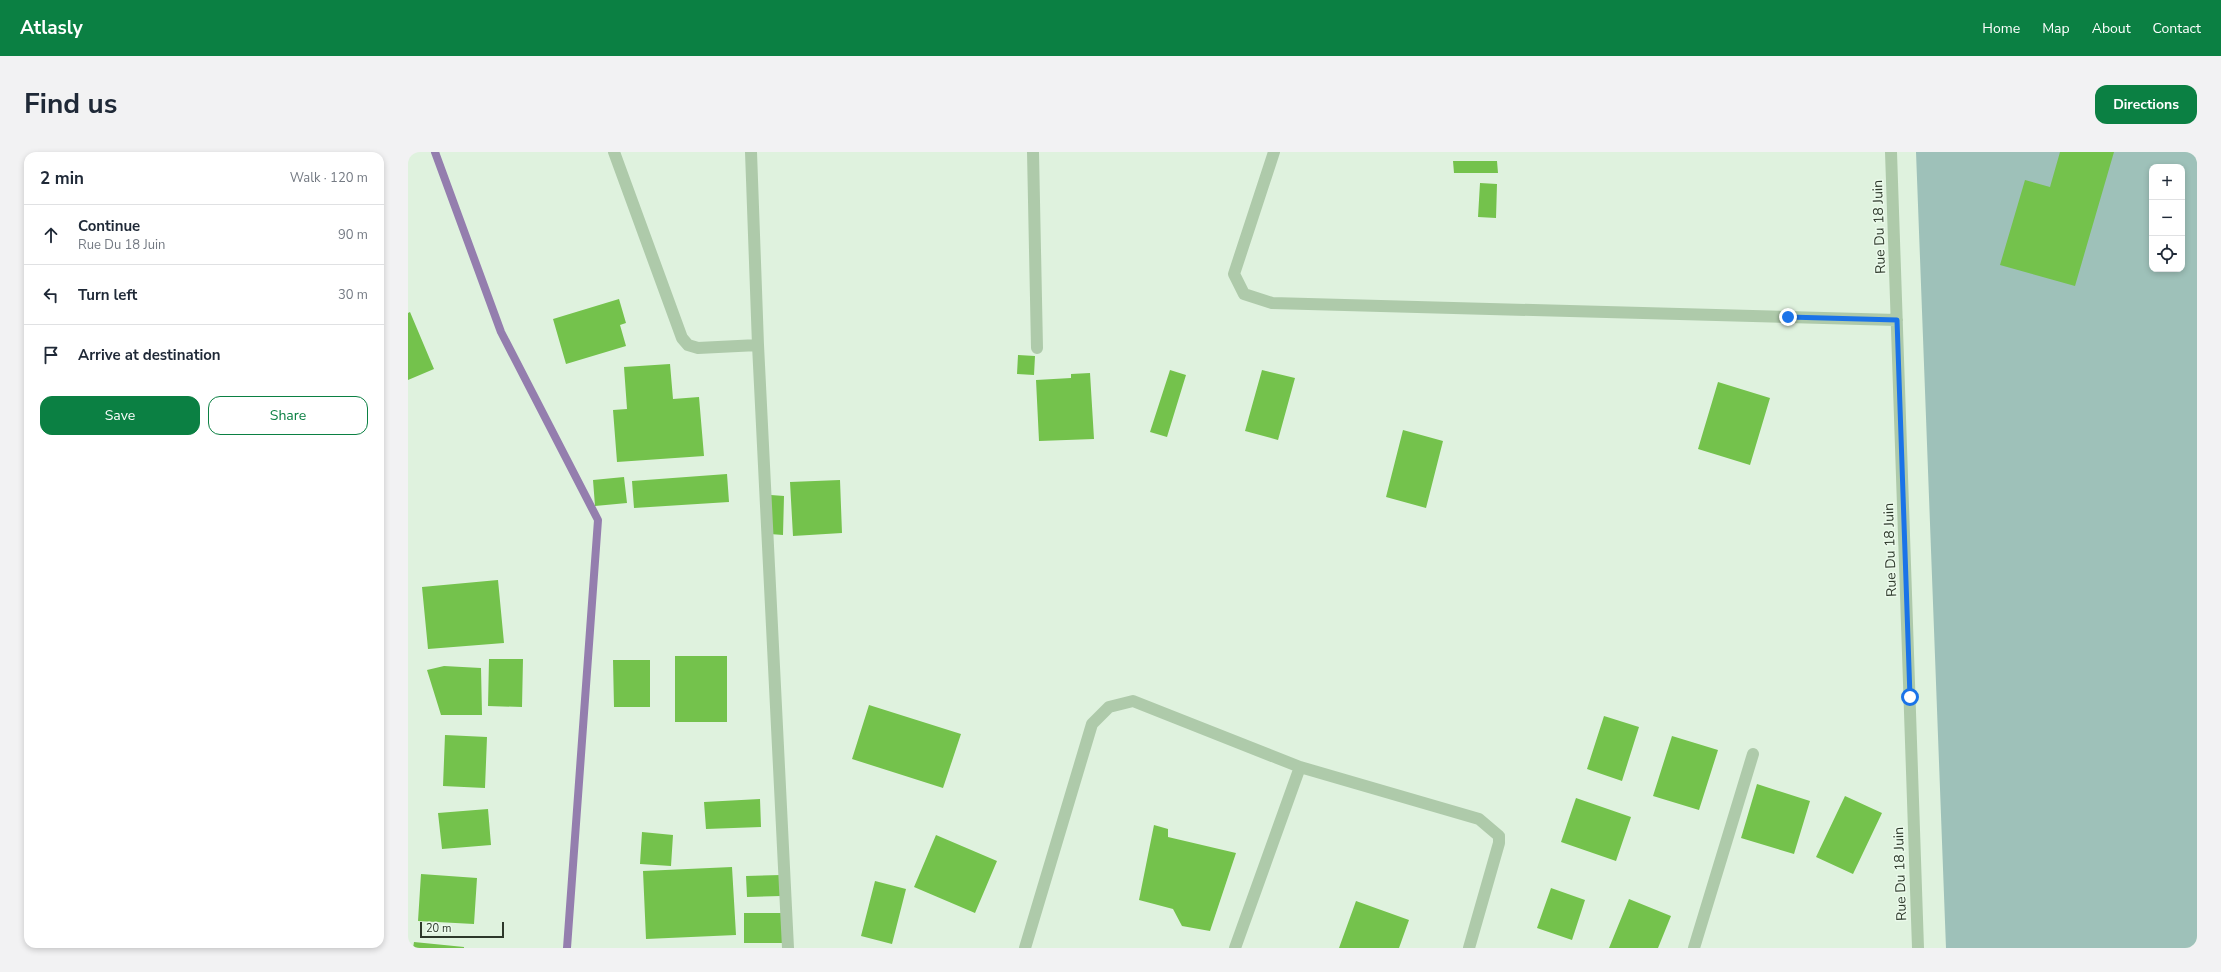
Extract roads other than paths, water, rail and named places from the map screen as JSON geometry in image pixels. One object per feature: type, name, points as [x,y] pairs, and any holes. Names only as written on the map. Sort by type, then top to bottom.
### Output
[{"type":"street","points":[[614,152],[682,338],[688,345],[698,348],[758,345]]},
{"type":"street","points":[[751,152],[758,345],[788,948]]},
{"type":"street","points":[[1034,152],[1037,348]]},
{"type":"street","points":[[1274,152],[1234,274],[1244,294],[1272,303],[1897,320]]},
{"type":"street","name":"Rue Du 18 Juin","points":[[1891,152],[1918,948]]},
{"type":"street","points":[[1025,948],[1092,724],[1109,707],[1133,701],[1300,767],[1479,819],[1499,836],[1499,843],[1469,948]]},
{"type":"street","points":[[1694,948],[1753,754]]},
{"type":"street","points":[[1235,948],[1300,767]]},
{"type":"waterway","points":[[435,152],[501,332],[598,520],[567,948]]}]
